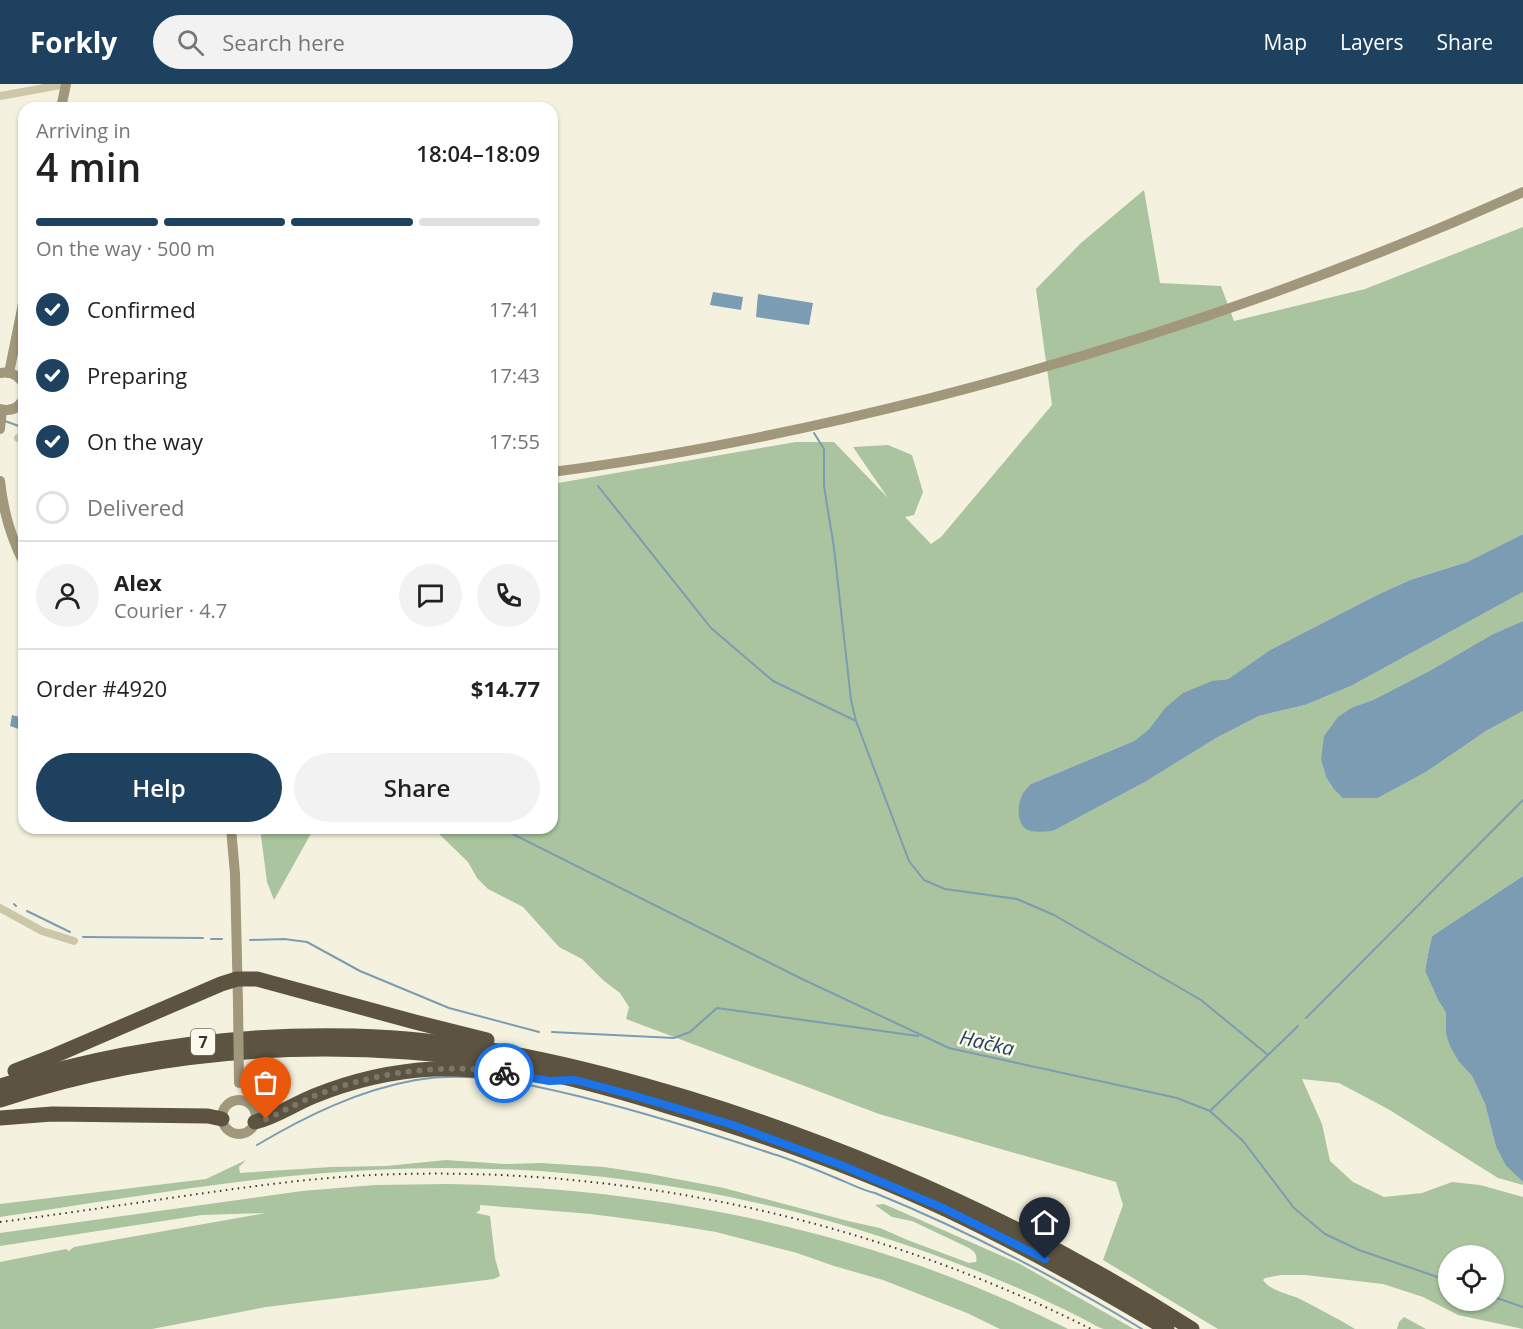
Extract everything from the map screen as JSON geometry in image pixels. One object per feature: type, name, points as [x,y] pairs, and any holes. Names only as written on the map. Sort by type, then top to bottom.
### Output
[{"type":"highway","points":[[0,1077],[221,984],[237,979],[257,980],[415,1022],[562,1057],[576,1074],[632,1095],[733,1125],[841,1165],[943,1208],[1026,1249],[1167,1329]]},
{"type":"highway","name":"7","points":[[0,1086],[95,1060],[153,1049],[205,1042],[306,1036],[356,1036],[460,1045],[505,1052],[576,1074]]},
{"type":"highway","points":[[0,1100],[42,1086],[155,1061],[303,1049],[409,1052],[636,1082],[780,1128],[948,1196],[1034,1238],[1108,1278],[1192,1329]]},
{"type":"highway","points":[[255,1122],[314,1096],[404,1072],[434,1069],[493,1071],[549,1081],[576,1074]]},
{"type":"highway","points":[[0,1118],[52,1114],[208,1116],[222,1119]]},
{"type":"street","points":[[0,96],[66,84],[62,102]]},
{"type":"street","points":[[558,471],[679,453],[816,425],[962,390],[1071,360],[1188,323],[1285,288],[1451,224],[1523,192]]},
{"type":"street","points":[[5,373],[18,322]]},
{"type":"street","points":[[0,429],[1,410],[14,409],[18,405]]},
{"type":"street","points":[[0,482],[8,525],[18,549]]},
{"type":"street","points":[[232,834],[235,874],[238,1099]]},
{"type":"street","points":[[0,908],[42,931],[74,941]]},
{"type":"street","points":[[245,1100],[254,1109],[255,1122],[248,1131],[236,1134],[227,1129],[222,1119],[222,1112],[231,1101],[245,1100]]},
{"type":"green space","points":[[1144,190],[1160,283],[1221,286],[1234,321],[1365,289],[1523,227],[1523,534],[1467,562],[1410,580],[1377,595],[1270,650],[1228,679],[1220,680],[1164,709],[1149,729],[1134,741],[1031,784],[1055,830],[1145,782],[1218,737],[1259,716],[1305,705],[1351,686],[1523,592],[1523,621],[1493,634],[1373,700],[1353,707],[1321,760],[1326,777],[1333,788],[1378,798],[1426,772],[1486,731],[1523,711],[1523,876],[1432,936],[1425,971],[1446,1013],[1446,1034],[1459,1062],[1472,1076],[1485,1104],[1496,1147],[1506,1166],[1523,1182],[1523,1185],[1498,1178],[1388,1109],[1339,1083],[1302,1079],[1322,1124],[1330,1161],[1353,1182],[1384,1197],[1422,1193],[1452,1182],[1480,1185],[1523,1197],[1523,1329],[1458,1315],[1450,1311],[1504,1311],[1504,1245],[1438,1245],[1438,1305],[1423,1297],[1383,1284],[1305,1275],[1281,1275],[1263,1280],[1275,1290],[1300,1299],[1355,1329],[1218,1329],[1103,1260],[1123,1205],[1116,1182],[879,1114],[626,1019],[629,1007],[620,993],[582,959],[559,947],[523,907],[488,889],[477,878],[468,862],[439,834],[558,834],[558,483],[796,442],[834,442],[888,498],[853,447],[888,445],[912,455],[923,492],[914,515],[905,517],[931,544],[941,537],[1052,405],[1036,289],[1081,243]]},
{"type":"green space","points":[[261,834],[311,834],[274,900],[267,882]]},
{"type":"green space","points":[[246,1160],[239,1167],[240,1173],[386,1166],[446,1160],[604,1167],[724,1188],[880,1228],[969,1263],[976,1262],[975,1254],[969,1248],[912,1221],[892,1217],[875,1205],[884,1204],[1020,1264],[1134,1329],[1104,1329],[977,1271],[812,1216],[737,1198],[581,1175],[476,1168],[324,1173],[185,1189],[0,1217],[0,1204],[206,1179]]},
{"type":"green space","points":[[448,1184],[528,1187],[608,1195],[687,1206],[766,1222],[844,1242],[920,1266],[995,1295],[1068,1329],[1000,1329],[967,1313],[883,1280],[797,1253],[716,1232],[591,1214],[480,1205],[480,1210],[476,1213],[490,1216],[495,1258],[500,1276],[494,1279],[266,1307],[152,1329],[0,1329],[0,1262],[266,1213],[202,1215],[0,1246],[0,1233],[302,1191],[375,1185]]},
{"type":"green space","points":[[1404,1317],[1426,1329],[1397,1329]]},
{"type":"water","points":[[713,292],[743,297],[741,310],[710,305]]},
{"type":"water","points":[[758,294],[813,303],[809,325],[756,317]]},
{"type":"water","points":[[1523,534],[1523,592],[1351,686],[1305,705],[1259,716],[1218,737],[1145,782],[1055,830],[1032,831],[1026,829],[1020,821],[1020,800],[1031,784],[1134,741],[1149,729],[1164,709],[1183,693],[1212,681],[1228,679],[1270,650],[1377,595],[1410,580],[1467,562]]},
{"type":"water","points":[[1523,621],[1523,711],[1486,731],[1426,772],[1378,798],[1343,798],[1333,788],[1326,777],[1321,760],[1324,736],[1338,717],[1353,707],[1373,700],[1431,670],[1493,634]]},
{"type":"water","points":[[12,715],[18,716],[18,729],[10,726]]},
{"type":"water","points":[[1523,876],[1523,1182],[1506,1166],[1496,1147],[1485,1104],[1472,1076],[1459,1062],[1450,1046],[1446,1034],[1446,1013],[1425,971],[1432,936]]},
{"type":"waterway","name":"Hačka","points":[[5,421],[18,426]]},
{"type":"waterway","points":[[814,433],[824,449],[824,486],[834,548],[851,700],[856,721]]},
{"type":"waterway","points":[[598,486],[711,628],[773,681],[856,721],[909,861],[924,880],[945,889],[1017,899],[1054,915],[1201,1000],[1268,1055],[1210,1111]]},
{"type":"waterway","points":[[1306,1018],[1523,800]]},
{"type":"waterway","name":"Hačka","points":[[513,834],[800,978],[949,1048],[1177,1098],[1210,1111],[1243,1141],[1294,1208],[1325,1234],[1359,1250],[1438,1277]]},
{"type":"waterway","points":[[27,911],[70,932]]},
{"type":"waterway","points":[[83,937],[203,938]]},
{"type":"waterway","points":[[211,939],[222,939]]},
{"type":"waterway","points":[[250,940],[284,939],[307,942],[360,971],[449,1008],[539,1032]]},
{"type":"waterway","points":[[552,1032],[674,1038],[690,1032],[717,1008],[918,1036]]},
{"type":"waterway","points":[[1268,1055],[1298,1026]]},
{"type":"waterway","points":[[257,1145],[334,1105],[395,1084],[436,1077],[457,1077],[499,1080],[541,1087],[726,1138],[875,1193],[1011,1256],[1142,1329]]},
{"type":"waterway","name":"Hačka","points":[[1504,1300],[1523,1307]]},
{"type":"railway","points":[[0,1222],[255,1186],[349,1176],[466,1174],[559,1179],[651,1190],[742,1206],[832,1229],[920,1257],[1007,1290],[1091,1329]]},
{"type":"way so far","points":[[266,1119],[314,1096],[404,1072],[457,1069],[504,1073]]},
{"type":"route","points":[[504,1073],[549,1081],[575,1080],[733,1125],[841,1165],[943,1208],[1045,1259]]}]
